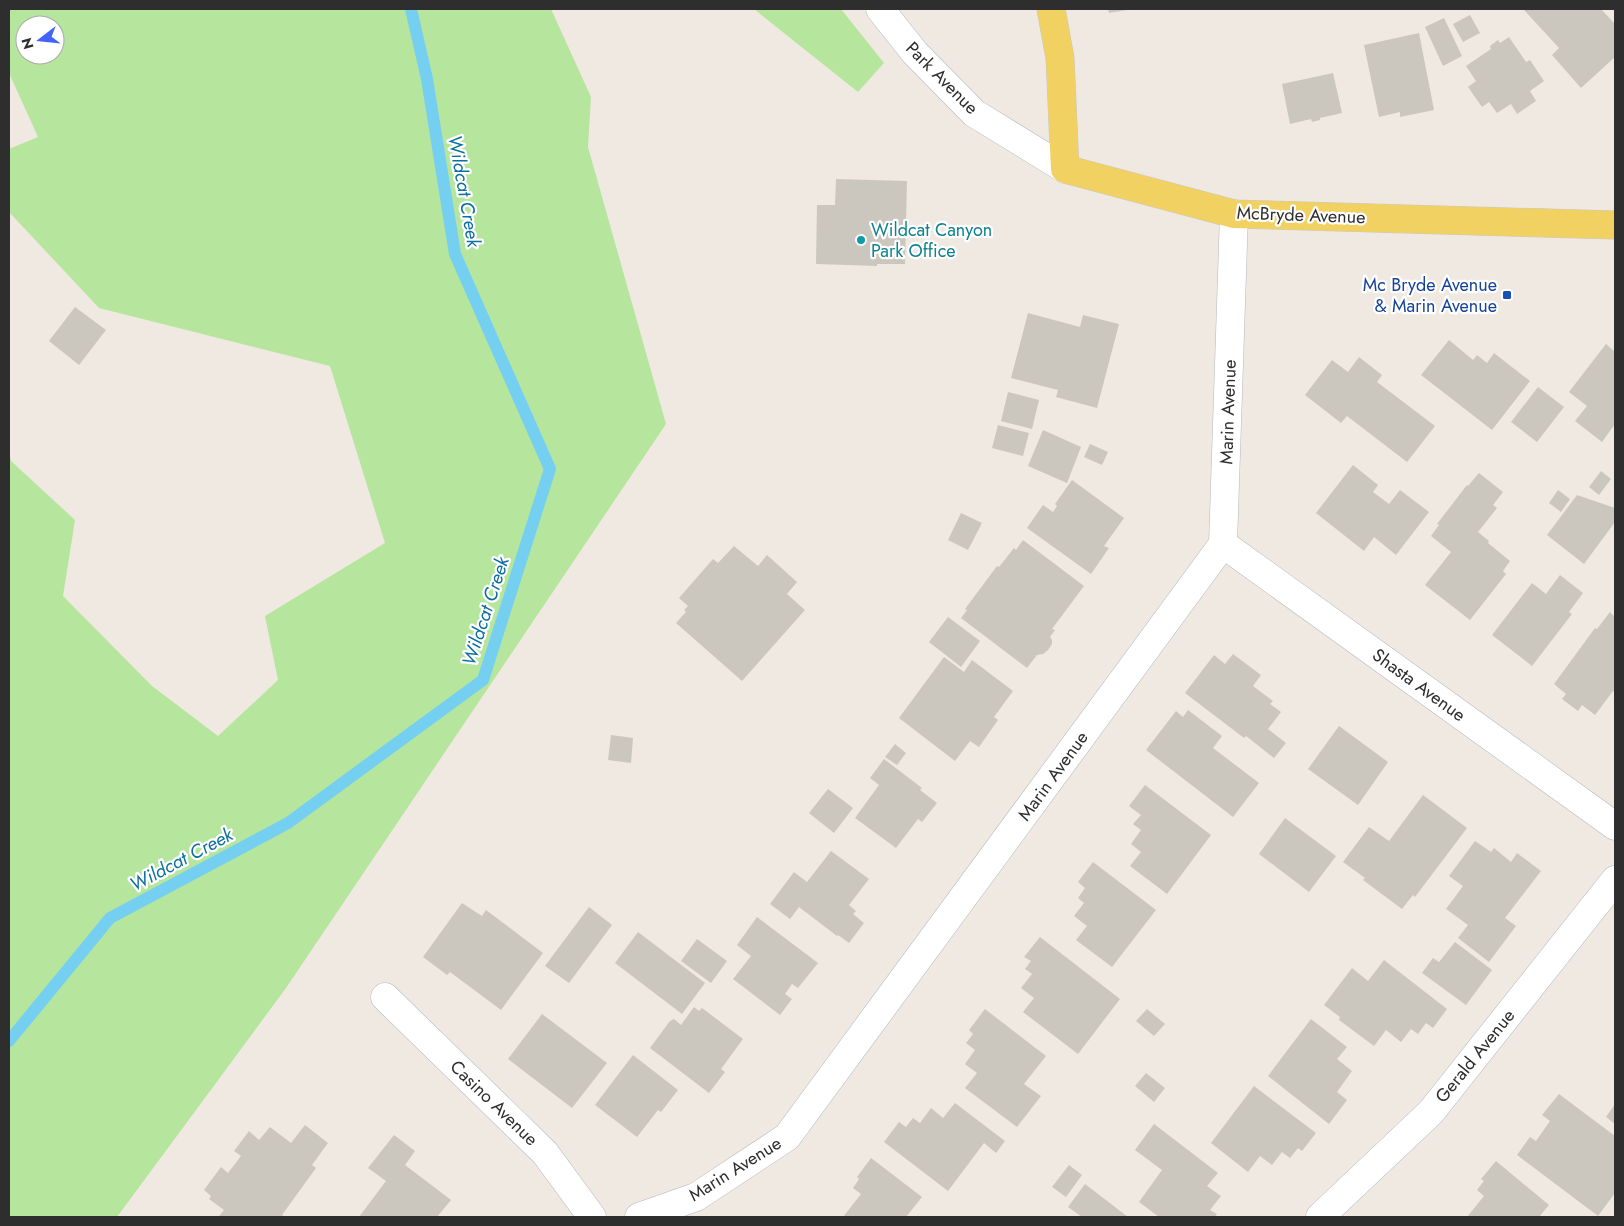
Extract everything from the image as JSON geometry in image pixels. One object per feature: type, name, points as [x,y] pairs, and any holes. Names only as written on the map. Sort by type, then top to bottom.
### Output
[{"type":"main road","points":[[1051,9],[1060,58],[1064,169]]},
{"type":"main road","name":"McBryde Avenue","points":[[1064,169],[1234,214],[1615,225]]},
{"type":"street","name":"Park Avenue","points":[[880,9],[915,53],[974,113],[1064,169]]},
{"type":"street","name":"Marin Avenue","points":[[639,1217],[696,1197],[787,1137],[1224,544],[1234,214]]},
{"type":"street","name":"Shasta Avenue","points":[[1224,544],[1615,826]]},
{"type":"street","name":"Gerald Avenue","points":[[1320,1217],[1431,1112],[1615,880]]},
{"type":"street","name":"Casino Avenue","points":[[385,997],[545,1153],[592,1217]]},
{"type":"green space","points":[[9,9],[551,9],[591,97],[588,147],[666,424],[286,988],[117,1217],[9,1217],[9,451],[11,461],[75,520],[63,596],[152,686],[218,736],[278,680],[265,616],[385,543],[330,366],[99,308],[9,212],[9,149],[38,137],[9,73]]},
{"type":"green space","points":[[754,9],[841,9],[884,63],[858,92]]},
{"type":"building","points":[[1108,9],[1127,9],[1127,10],[1109,13]]},
{"type":"building","points":[[1523,9],[1601,9],[1615,24],[1615,57],[1581,88],[1552,55],[1559,48]]},
{"type":"building","points":[[1470,15],[1480,33],[1463,42],[1453,24]]},
{"type":"building","points":[[1444,18],[1462,56],[1443,66],[1425,27]]},
{"type":"building","points":[[1419,33],[1434,110],[1400,117],[1400,112],[1379,117],[1364,45]]},
{"type":"building","points":[[1509,37],[1526,62],[1530,60],[1544,81],[1530,91],[1536,101],[1517,114],[1511,104],[1497,113],[1489,102],[1482,107],[1468,87],[1476,81],[1466,66],[1491,49],[1490,46],[1498,40],[1500,43]]},
{"type":"building","points":[[1333,73],[1342,113],[1320,118],[1320,120],[1312,122],[1311,119],[1290,124],[1282,84]]},
{"type":"building","name":"Wildcat Canyon Park Office","points":[[836,179],[907,181],[905,264],[877,264],[877,266],[816,264],[817,205],[835,205]]},
{"type":"building","points":[[75,307],[106,330],[79,365],[49,341]]},
{"type":"building","points":[[1028,313],[1080,327],[1083,315],[1119,324],[1097,408],[1056,397],[1058,390],[1011,378]]},
{"type":"building","points":[[1449,340],[1473,360],[1477,355],[1487,363],[1494,353],[1530,381],[1492,430],[1421,375]]},
{"type":"building","points":[[1606,344],[1615,352],[1615,424],[1602,442],[1575,421],[1587,406],[1569,392]]},
{"type":"building","points":[[1359,357],[1382,375],[1377,382],[1435,426],[1407,462],[1347,416],[1341,423],[1305,395],[1332,360],[1348,372]]},
{"type":"building","points":[[1538,387],[1564,407],[1537,442],[1511,422]]},
{"type":"building","points":[[1008,392],[1039,400],[1032,429],[1001,421]]},
{"type":"building","points":[[998,425],[1029,433],[1023,456],[992,448]]},
{"type":"building","points":[[1043,430],[1081,447],[1067,483],[1028,466]]},
{"type":"building","points":[[1090,444],[1108,452],[1102,465],[1084,457]]},
{"type":"building","points":[[1353,465],[1378,485],[1373,492],[1389,504],[1400,490],[1429,512],[1396,555],[1374,537],[1364,551],[1316,513]]},
{"type":"building","points":[[1601,471],[1611,479],[1599,495],[1589,487]]},
{"type":"building","points":[[1479,473],[1503,492],[1493,505],[1497,508],[1478,532],[1510,561],[1503,571],[1506,574],[1470,620],[1425,585],[1451,552],[1431,536],[1439,525],[1437,524],[1467,485]]},
{"type":"building","points":[[1072,480],[1124,518],[1104,546],[1109,548],[1091,574],[1027,528],[1043,505],[1053,512],[1057,506],[1055,504]]},
{"type":"building","points":[[1558,490],[1570,499],[1561,512],[1549,503]]},
{"type":"building","points":[[1577,495],[1615,508],[1615,522],[1584,564],[1547,535]]},
{"type":"building","points":[[961,513],[982,523],[968,550],[948,540]]},
{"type":"building","points":[[1023,540],[1084,586],[1052,629],[1055,630],[1050,637],[1052,644],[1048,650],[1043,654],[1037,655],[1027,668],[961,618],[967,610],[965,609],[997,566],[999,567],[1014,548],[1016,550]]},
{"type":"building","points":[[734,546],[758,566],[767,555],[797,582],[787,594],[805,610],[742,681],[676,623],[686,612],[684,610],[688,606],[679,598],[713,559],[718,563]]},
{"type":"building","points":[[1560,575],[1583,593],[1569,612],[1572,614],[1532,666],[1492,635],[1532,583],[1546,594]]},
{"type":"building","points":[[1610,612],[1615,617],[1615,693],[1613,691],[1595,715],[1582,705],[1578,711],[1562,699],[1566,694],[1554,684],[1595,628],[1597,629]]},
{"type":"building","points":[[948,617],[980,641],[961,667],[929,642]]},
{"type":"building","points":[[1233,654],[1261,675],[1253,686],[1273,701],[1270,704],[1281,712],[1268,729],[1286,743],[1274,758],[1246,736],[1244,738],[1185,693],[1214,655],[1225,664]]},
{"type":"building","points":[[944,657],[964,672],[972,660],[1013,691],[994,717],[998,720],[979,747],[970,741],[955,761],[899,718]]},
{"type":"building","points":[[1188,710],[1222,736],[1213,748],[1259,783],[1233,817],[1146,750],[1176,711],[1183,717]]},
{"type":"building","points":[[1339,726],[1388,762],[1358,805],[1308,769]]},
{"type":"building","points":[[611,735],[633,738],[631,763],[608,760]]},
{"type":"building","points":[[895,744],[906,753],[897,765],[885,757]]},
{"type":"building","points":[[884,759],[922,788],[920,790],[937,803],[922,822],[918,819],[896,848],[855,818],[879,785],[870,778]]},
{"type":"building","points":[[1145,785],[1211,835],[1167,894],[1130,866],[1141,852],[1131,844],[1141,830],[1133,824],[1141,815],[1129,806]]},
{"type":"building","points":[[828,789],[853,808],[834,833],[809,813]]},
{"type":"building","points":[[1423,795],[1467,828],[1415,897],[1413,895],[1402,909],[1363,880],[1365,878],[1343,862],[1369,827],[1389,841]]},
{"type":"building","points":[[1285,818],[1336,856],[1309,892],[1259,854]]},
{"type":"building","points":[[1475,841],[1491,852],[1494,848],[1511,862],[1517,853],[1541,871],[1505,918],[1516,926],[1489,962],[1458,938],[1468,925],[1446,909],[1463,886],[1449,876]]},
{"type":"building","points":[[831,851],[869,879],[849,905],[856,911],[853,914],[864,923],[849,943],[799,907],[790,919],[770,904],[794,872],[807,882]]},
{"type":"building","points":[[1093,862],[1156,910],[1112,967],[1076,940],[1087,926],[1074,916],[1084,903],[1078,898],[1085,888],[1078,882]]},
{"type":"building","points":[[462,903],[482,916],[486,910],[543,953],[501,1010],[450,972],[447,975],[423,957]]},
{"type":"building","points":[[589,907],[612,925],[569,983],[545,966]]},
{"type":"building","points":[[757,917],[818,963],[798,988],[792,984],[785,994],[792,999],[780,1015],[733,979],[751,956],[737,945]]},
{"type":"building","points":[[638,932],[705,983],[682,1014],[615,963]]},
{"type":"building","points":[[1040,937],[1120,999],[1078,1054],[1023,1012],[1034,998],[1021,988],[1032,974],[1025,969],[1031,961],[1024,957]]},
{"type":"building","points":[[697,939],[727,961],[711,983],[681,961]]},
{"type":"building","points":[[1455,942],[1492,970],[1466,1005],[1422,973],[1433,958],[1439,962]]},
{"type":"building","points":[[1384,960],[1447,1009],[1433,1028],[1426,1023],[1418,1034],[1411,1029],[1401,1042],[1386,1030],[1374,1046],[1339,1020],[1340,1017],[1324,1005],[1352,968],[1368,981]]},
{"type":"building","points":[[694,1007],[699,1011],[702,1008],[743,1039],[721,1069],[725,1072],[709,1093],[650,1048],[670,1021],[674,1019],[681,1025]]},
{"type":"building","points":[[985,1009],[1046,1056],[1024,1084],[1041,1096],[1017,1127],[965,1088],[977,1073],[965,1064],[975,1050],[966,1043],[973,1034],[969,1030]]},
{"type":"building","points":[[1147,1009],[1165,1024],[1154,1036],[1136,1021]]},
{"type":"building","points":[[542,1014],[607,1063],[572,1108],[508,1059]]},
{"type":"building","points":[[1311,1019],[1347,1047],[1337,1059],[1352,1071],[1337,1092],[1347,1100],[1329,1124],[1268,1076]]},
{"type":"building","points":[[633,1055],[678,1090],[661,1112],[658,1110],[637,1137],[595,1105]]},
{"type":"building","points":[[1146,1073],[1165,1088],[1154,1102],[1135,1086]]},
{"type":"building","points":[[1254,1086],[1316,1133],[1302,1151],[1298,1148],[1290,1158],[1282,1152],[1272,1165],[1260,1156],[1248,1172],[1211,1143]]},
{"type":"building","points":[[1559,1094],[1615,1136],[1615,1193],[1598,1216],[1517,1155],[1530,1137],[1536,1141],[1550,1121],[1542,1115]]},
{"type":"building","points":[[955,1103],[1005,1141],[996,1153],[984,1143],[948,1191],[884,1142],[899,1122],[906,1127],[913,1118],[920,1123],[931,1108],[943,1118]]},
{"type":"building","points":[[1615,1104],[1615,1124],[1606,1117]]},
{"type":"building","points":[[1154,1124],[1218,1173],[1207,1186],[1221,1196],[1210,1210],[1217,1214],[1215,1217],[1159,1217],[1139,1202],[1162,1170],[1135,1150]]},
{"type":"building","points":[[305,1125],[328,1143],[312,1165],[316,1168],[282,1215],[286,1217],[219,1216],[224,1210],[209,1199],[211,1196],[204,1190],[221,1167],[228,1173],[241,1156],[234,1151],[249,1131],[259,1140],[270,1127],[291,1143]]},
{"type":"building","points":[[394,1135],[415,1151],[405,1165],[451,1200],[437,1217],[359,1217],[386,1181],[368,1168]]},
{"type":"building","points":[[871,1158],[922,1197],[906,1217],[843,1217],[861,1194],[853,1188],[859,1179],[857,1177]]},
{"type":"building","points":[[1496,1161],[1549,1205],[1539,1217],[1467,1217],[1484,1196],[1477,1190],[1484,1181],[1481,1179]]},
{"type":"building","points":[[1069,1165],[1082,1175],[1066,1197],[1052,1187]]},
{"type":"building","points":[[1085,1184],[1128,1217],[1082,1217],[1068,1207]]},
{"type":"waterway","name":"Wildcat Creek","points":[[9,1041],[110,918],[288,823],[483,680],[550,469],[455,254],[427,79],[411,9]]},
{"type":"place","name":"Wildcat Canyon Park Office","points":[[861,240]]},
{"type":"place","name":"Mc Bryde Avenue & Marin Avenue","points":[[1507,295]]}]
